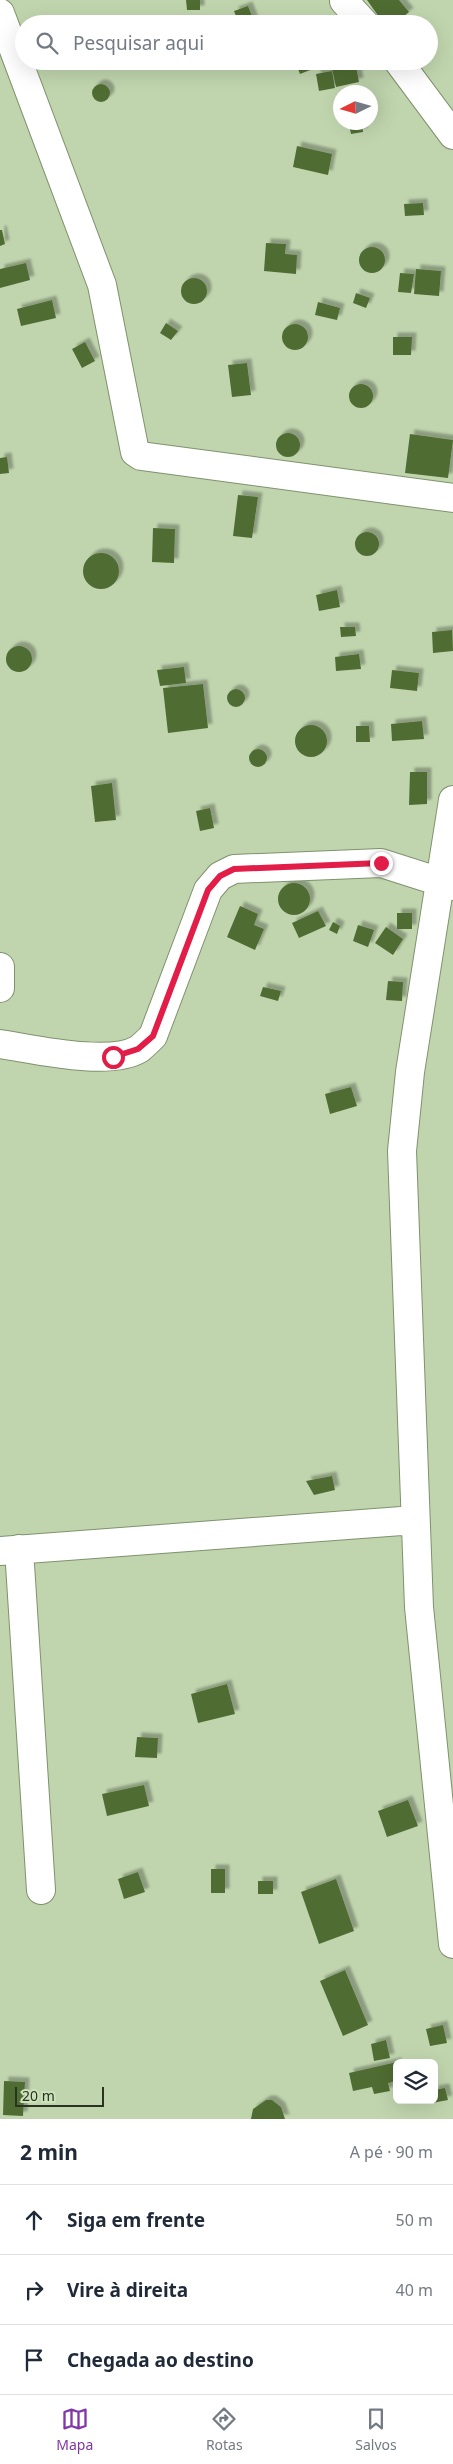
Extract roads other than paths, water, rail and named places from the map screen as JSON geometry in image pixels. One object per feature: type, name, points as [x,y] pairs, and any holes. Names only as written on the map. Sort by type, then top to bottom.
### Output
[{"type":"street","points":[[344,1],[357,15]]},
{"type":"street","points":[[0,13],[15,53]]},
{"type":"street","points":[[21,70],[102,285],[135,452],[140,456],[453,498]]},
{"type":"street","points":[[405,70],[453,135]]},
{"type":"street","points":[[453,800],[447,885],[410,1072],[402,1151],[419,1607],[453,1944]]},
{"type":"street","points":[[0,1044],[74,1055],[113,1057],[138,1049],[153,1036],[208,890],[220,876],[234,869],[381,863],[447,885]]},
{"type":"street","points":[[0,967],[0,988]]},
{"type":"street","points":[[41,1890],[9,1550],[416,1520]]}]
